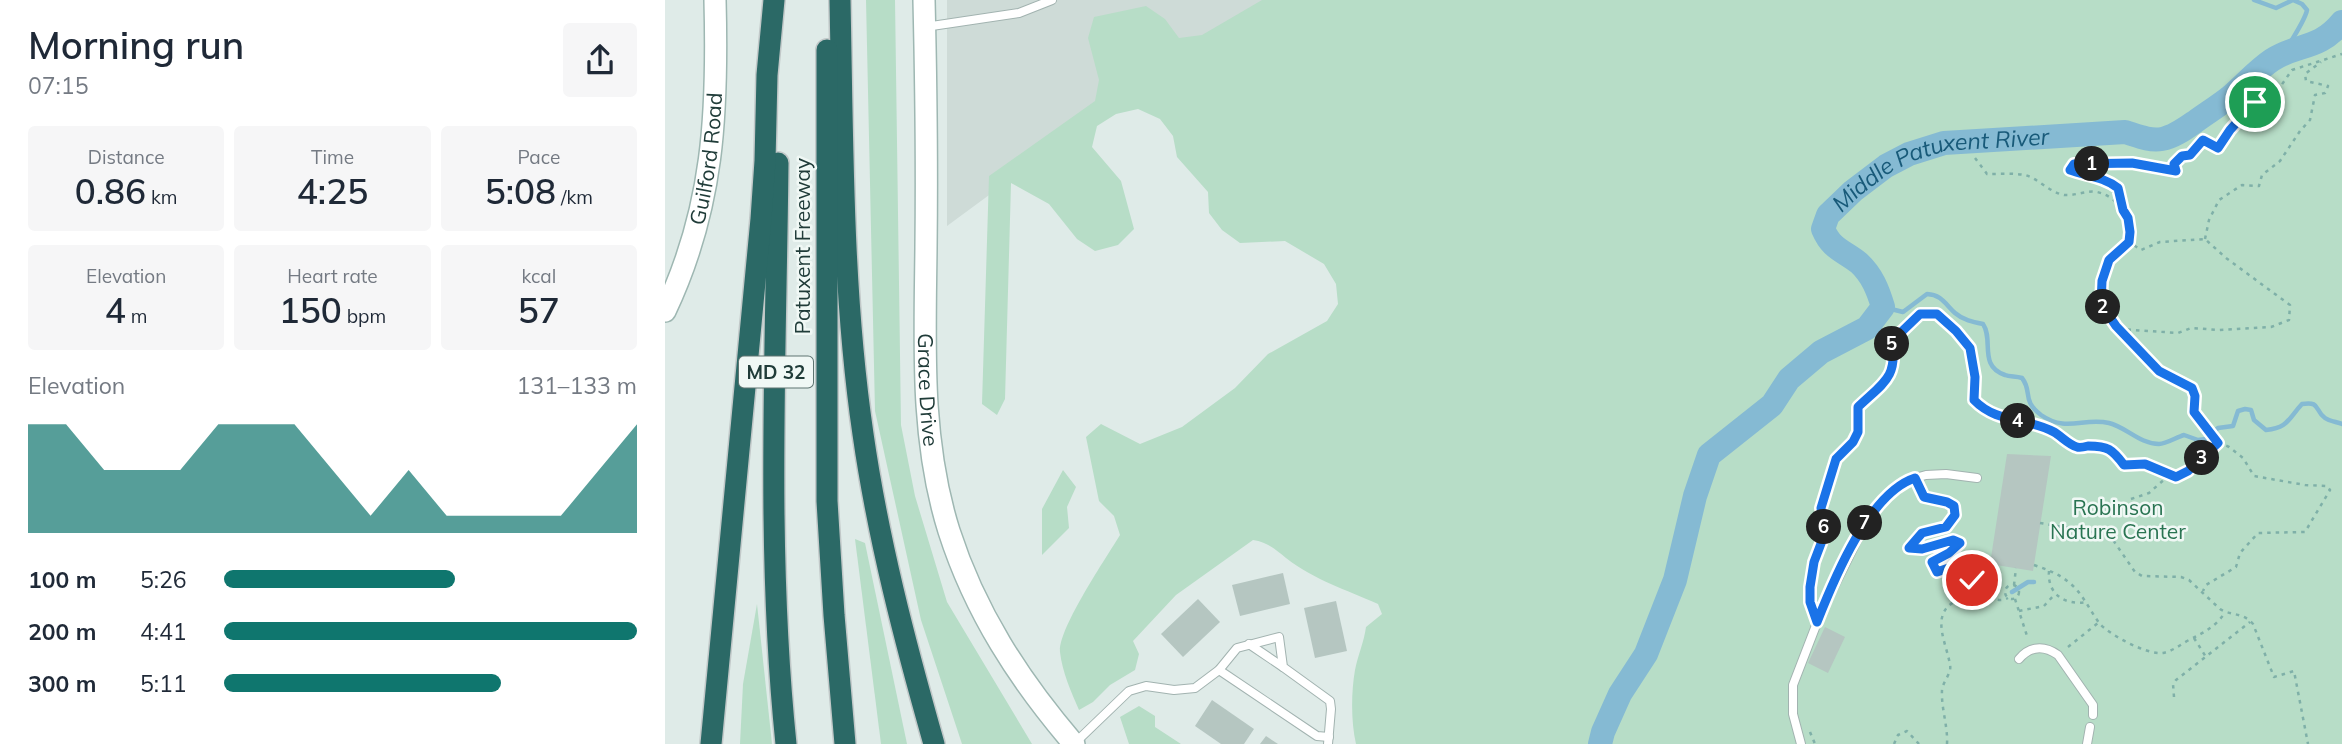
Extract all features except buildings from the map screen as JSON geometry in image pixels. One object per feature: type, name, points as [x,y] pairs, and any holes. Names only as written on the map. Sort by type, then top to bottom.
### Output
[{"type":"highway","points":[[711,744],[761,219],[767,75],[774,0]]},
{"type":"highway","name":"Patuxent Freeway","points":[[779,0],[775,503],[778,615],[786,744]]},
{"type":"highway","name":"Patuxent Freeway","points":[[828,0],[827,501],[845,744]]},
{"type":"highway","points":[[840,0],[848,283],[863,434],[887,568],[934,744]]},
{"type":"street","name":"Guilford Road","points":[[665,312],[691,246],[709,172],[716,93],[715,0]]},
{"type":"street","name":"Grace Drive","points":[[924,0],[927,139],[926,415],[939,492],[959,559],[985,618],[1028,688],[1074,744]]},
{"type":"lane","points":[[925,27],[1019,13],[1052,0]]},
{"type":"lane","points":[[1801,744],[1793,714],[1793,685],[1817,622],[1870,514],[1885,496],[1908,480],[1926,474],[1977,478]]},
{"type":"lane","points":[[1074,744],[1129,691],[1146,686],[1174,690],[1195,688],[1219,670],[1234,650],[1249,644],[1279,637],[1283,667]]},
{"type":"lane","points":[[1219,670],[1328,741],[1330,701],[1249,644]]},
{"type":"lane","points":[[2019,659],[2032,649],[2043,648],[2058,655],[2092,705],[2094,715]]},
{"type":"lane","points":[[2087,744],[2090,727]]},
{"type":"path","points":[[2123,210],[2118,188],[2107,180],[2070,170],[2074,164],[2132,163],[2176,171],[2174,164],[2182,156],[2190,155],[2203,140],[2218,148],[2255,102],[2278,90],[2292,70],[2342,54]]},
{"type":"path","points":[[2205,240],[2209,220],[2219,200],[2242,184],[2259,186],[2262,175],[2280,162],[2310,120],[2315,95],[2325,93],[2328,86],[2306,81],[2305,74],[2324,60]]},
{"type":"path","points":[[1975,158],[1987,174],[2027,175],[2050,191],[2066,195],[2094,191],[2113,199],[2128,218],[2129,242],[2109,260],[2102,281],[2101,304],[2119,329],[2159,371],[2192,388],[2195,396],[2194,412],[2214,440],[2243,458],[2254,477],[2326,486],[2330,490],[2305,532],[2257,533],[2240,553],[2236,567],[2206,585],[2203,591]]},
{"type":"path","points":[[2119,329],[2178,333],[2191,328],[2220,330],[2271,327],[2289,320],[2290,305],[2205,240],[2160,242],[2141,250],[2129,242]]},
{"type":"path","points":[[1817,622],[1810,602],[1810,587],[1814,562],[1825,533],[1821,508],[1836,459],[1853,442],[1858,432],[1858,407],[1888,379],[1895,359],[1892,341],[1920,314],[1937,314],[1970,348],[1975,377],[1974,400],[1981,407],[2010,421],[2036,423],[2075,447],[2103,446],[2115,454],[2124,465],[2145,464],[2176,477]]},
{"type":"path","points":[[2131,499],[2149,492],[2167,477],[2176,477],[2188,471],[2218,443]]},
{"type":"path","points":[[1915,478],[1924,497],[1954,506],[1955,515],[1946,527],[1922,533],[1909,548],[1922,549],[1953,540],[1960,543],[1932,562],[1937,572],[1963,563],[1963,581],[1976,578],[1980,561],[1994,568],[1996,565]]},
{"type":"path","points":[[2040,523],[2104,534],[2113,540],[2135,572],[2143,576],[2181,577],[2189,580],[2225,612],[2237,613],[2251,621],[2274,677],[2294,671],[2308,744]]},
{"type":"path","points":[[2033,565],[2059,574],[2072,585],[2099,622],[2110,632],[2153,653],[2169,651],[2214,627],[2225,612]]},
{"type":"path","points":[[2016,568],[2014,585],[2019,592],[2015,599],[2032,649]]},
{"type":"path","points":[[2049,571],[2049,582],[2055,593],[2069,603],[2087,602]]},
{"type":"path","points":[[2008,598],[2005,589],[2014,585]]},
{"type":"path","points":[[2019,611],[2044,606],[2055,593]]},
{"type":"path","points":[[1947,744],[1948,729],[1942,688],[1951,667],[1940,623],[1946,609],[1952,603],[1968,596],[1980,595],[1999,601],[2015,599]]},
{"type":"path","points":[[2174,697],[2173,684],[2176,680],[2251,621]]},
{"type":"path","points":[[2068,647],[2099,622]]},
{"type":"path","points":[[2194,638],[2206,657]]},
{"type":"path","points":[[1894,744],[1898,735],[1907,731],[1919,744]]},
{"type":"shaded area","points":[[947,0],[1274,0],[1177,57],[947,226]]},
{"type":"green space","points":[[866,0],[895,0],[901,425],[915,496],[947,602],[1032,744],[962,744],[921,620],[875,411]]},
{"type":"green space","name":"Robinson Nature Center","points":[[1262,0],[2342,0],[2342,744],[1356,744],[1352,707],[1355,670],[1366,627],[1382,614],[1378,604],[1320,579],[1271,546],[1253,540],[1176,595],[1133,641],[1139,654],[1135,670],[1110,685],[1093,702],[1079,710],[1063,667],[1061,641],[1084,594],[1120,535],[1114,516],[1099,501],[1086,437],[1101,424],[1140,444],[1182,427],[1235,388],[1268,354],[1327,321],[1338,304],[1336,284],[1324,264],[1285,241],[1240,243],[1222,230],[1209,213],[1208,192],[1177,157],[1173,136],[1160,119],[1138,109],[1116,114],[1097,126],[1092,147],[1121,181],[1134,229],[1118,245],[1095,251],[1077,239],[1049,204],[1011,183],[1005,399],[997,415],[982,404],[989,176],[1095,101],[1099,80],[1088,38],[1094,17],[1146,6],[1165,19],[1179,38],[1202,35]]},
{"type":"green space","points":[[1063,470],[1076,487],[1067,507],[1069,528],[1042,555],[1042,509]]},
{"type":"green space","points":[[855,539],[865,543],[907,744],[881,744]]},
{"type":"green space","points":[[757,604],[772,744],[740,744],[743,684]]},
{"type":"green space","points":[[1139,706],[1155,716],[1155,727],[1181,744],[1129,744],[1120,717]]},
{"type":"waterway","points":[[2254,0],[2276,8],[2293,0],[2307,10],[2285,52]]},
{"type":"waterway","name":"Middle Patuxent River","points":[[1600,744],[1620,694],[1646,654],[1675,580],[1695,496],[1709,455],[1772,405],[1789,379],[1821,352],[1867,328],[1883,307],[1868,273],[1859,263],[1834,246],[1826,236],[1823,229],[1828,215],[1853,191],[1886,166],[1909,154],[1944,143],[2125,132],[2153,139],[2171,136],[2227,99],[2272,60],[2325,38],[2342,22]]},
{"type":"waterway","points":[[1883,307],[1903,312],[1927,294],[1940,298],[1961,317],[1983,324],[1992,365],[2005,375],[2022,378],[2035,410],[2059,423],[2109,423],[2146,441],[2159,444],[2184,435],[2198,440],[2206,439],[2218,428],[2233,426],[2238,411],[2245,409],[2251,410],[2254,420],[2266,430],[2273,429],[2283,425],[2302,404],[2308,403],[2315,405],[2327,419],[2342,424]]},
{"type":"waterway","points":[[2012,592],[2028,582],[2034,582]]},
{"type":"route","points":[[1972,580],[1963,581],[1963,563],[1937,572],[1932,562],[1960,543],[1953,540],[1922,549],[1909,548],[1922,533],[1946,527],[1955,515],[1954,506],[1924,497],[1915,478],[1885,496],[1870,514],[1817,622],[1810,602],[1814,562],[1825,533],[1821,508],[1836,459],[1853,442],[1858,432],[1858,407],[1888,379],[1895,359],[1892,341],[1920,314],[1937,314],[1970,348],[1975,377],[1974,400],[1981,407],[2010,421],[2036,423],[2075,447],[2103,446],[2115,454],[2124,465],[2145,464],[2176,477],[2188,471],[2218,443],[2194,412],[2195,396],[2192,388],[2159,371],[2116,326],[2101,304],[2102,281],[2109,260],[2129,242],[2128,218],[2123,210],[2118,188],[2107,180],[2070,170],[2074,164],[2112,162],[2176,171],[2174,164],[2182,156],[2190,155],[2203,140],[2218,148],[2255,102]]}]
